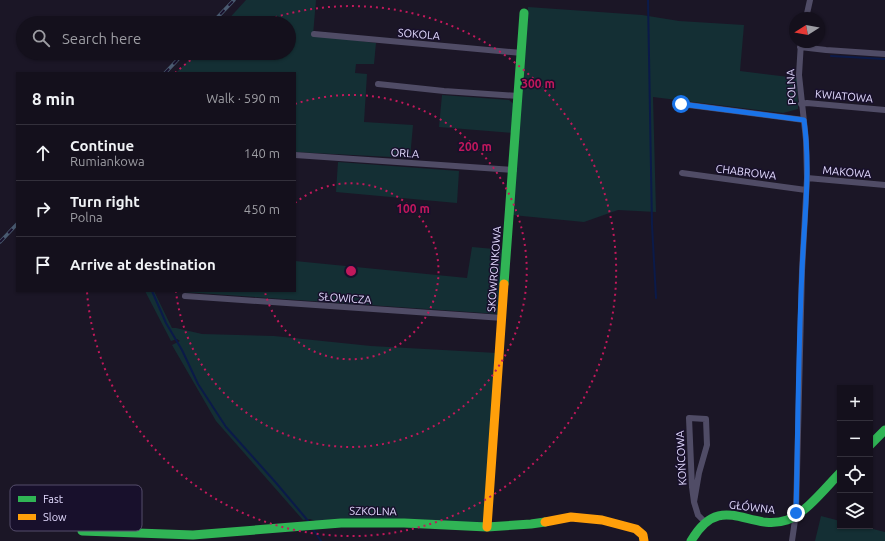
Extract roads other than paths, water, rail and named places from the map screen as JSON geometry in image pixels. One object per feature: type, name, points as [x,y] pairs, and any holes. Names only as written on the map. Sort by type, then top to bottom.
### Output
[{"type":"street","points":[[807,12],[810,0]]},
{"type":"street","name":"SKOWRONKOWA","points":[[487,527],[514,170],[524,13]]},
{"type":"street","name":"SOKOLA","points":[[314,34],[522,53]]},
{"type":"street","name":"POLNA","points":[[792,541],[795,515],[802,271],[807,178],[806,140],[798,75],[801,48]]},
{"type":"street","points":[[818,48],[826,50],[885,54]]},
{"type":"street","points":[[378,84],[444,91],[518,96]]},
{"type":"street","name":"KWIATOWA","points":[[801,104],[807,103],[885,110]]},
{"type":"street","points":[[681,104],[804,120]]},
{"type":"street","name":"ORLA","points":[[296,155],[514,170]]},
{"type":"street","name":"CHABROWA","points":[[682,174],[806,190]]},
{"type":"street","name":"MAKOWA","points":[[807,178],[885,185]]},
{"type":"street","name":"SŁOWICZA","points":[[185,296],[503,318]]},
{"type":"street","name":"KOŃCOWA","points":[[694,502],[699,473],[707,445],[706,419],[689,418],[694,502],[698,515],[705,522]]},
{"type":"street","points":[[873,442],[885,430]]},
{"type":"street","points":[[795,515],[837,476]]},
{"type":"street","name":"GŁÓWNA","points":[[705,522],[716,516],[725,515],[776,522],[787,520],[795,515]]},
{"type":"street","name":"SZKOLNA","points":[[82,531],[193,535],[341,522],[487,527],[531,524],[571,517],[580,517],[602,520],[636,529],[643,535],[644,541]]},
{"type":"street","points":[[691,541],[700,526],[705,522]]},
{"type":"waterway","points":[[648,0],[652,225],[656,298]]},
{"type":"waterway","points":[[831,56],[885,59]]},
{"type":"waterway","points":[[152,292],[166,323],[182,350],[198,384],[226,427],[309,522]]},
{"type":"waterway","points":[[313,529],[321,541]]},
{"type":"railway","points":[[219,16],[234,0]]},
{"type":"railway","points":[[166,72],[177,60]]},
{"type":"railway","points":[[0,242],[16,225]]}]
